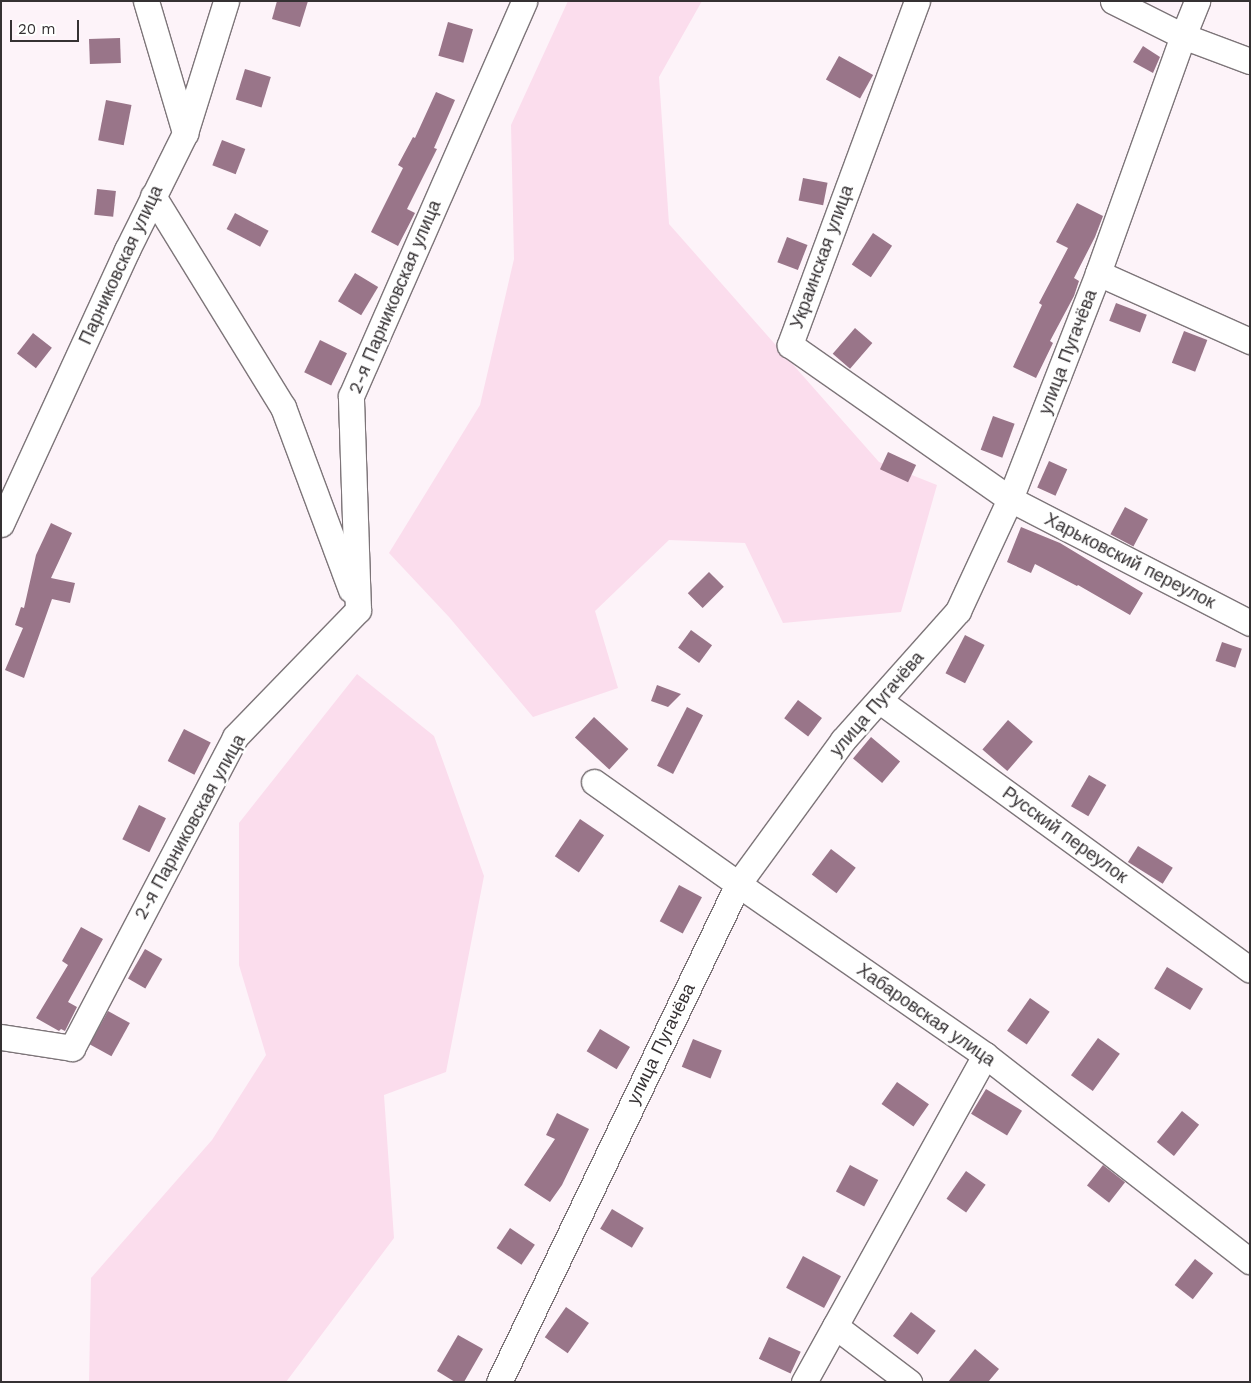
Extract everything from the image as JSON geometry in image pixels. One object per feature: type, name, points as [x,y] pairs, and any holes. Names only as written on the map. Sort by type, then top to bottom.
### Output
[{"type":"street","points":[[146,1],[185,133]]},
{"type":"street","name":"Парниковская улица","points":[[1,524],[153,196],[185,133],[226,1]]},
{"type":"street","name":"2-я Парниковская улица","points":[[1,1037],[72,1048],[236,737],[358,610],[350,396],[524,1]]},
{"type":"street","name":"Украинская улица","points":[[917,1],[790,345],[1010,499]]},
{"type":"street","points":[[1113,1],[1182,36],[1250,61]]},
{"type":"street","name":"улица Пугачёва","points":[[500,1382],[738,884],[843,740],[880,701],[958,610],[1010,499],[1098,273],[1182,36],[1197,1]]},
{"type":"street","points":[[153,196],[283,407],[358,610]]},
{"type":"street","points":[[1098,273],[1250,342]]},
{"type":"street","name":"Харьковский переулок","points":[[1010,499],[1250,623]]},
{"type":"street","name":"Русский переулок","points":[[880,701],[1250,970]]},
{"type":"street","name":"Хабаровская улица","points":[[594,782],[985,1054],[1250,1260]]},
{"type":"street","points":[[804,1382],[985,1054]]},
{"type":"street","points":[[835,1326],[909,1382]]},
{"type":"shaded area","points":[[568,1],[702,1],[659,77],[669,224],[879,462],[937,485],[901,612],[783,623],[745,543],[669,540],[595,611],[618,688],[533,717],[449,617],[389,553],[480,405],[514,259],[511,125]]},
{"type":"shaded area","points":[[357,674],[434,736],[484,876],[446,1072],[384,1095],[394,1238],[286,1382],[89,1382],[91,1278],[212,1140],[266,1055],[239,965],[239,823]]},
{"type":"building","points":[[277,1],[308,1],[300,27],[272,19]]},
{"type":"building","points":[[448,22],[473,29],[463,63],[438,56]]},
{"type":"building","points":[[120,38],[121,63],[90,64],[89,39]]},
{"type":"building","points":[[1143,46],[1160,57],[1153,73],[1133,62]]},
{"type":"building","points":[[839,56],[873,75],[860,99],[826,80]]},
{"type":"building","points":[[245,69],[271,77],[261,107],[236,100]]},
{"type":"building","points":[[436,92],[455,100],[434,148],[437,149],[407,209],[415,213],[398,246],[371,232],[403,168],[398,165],[413,137],[415,138]]},
{"type":"building","points":[[106,100],[132,105],[124,145],[98,140]]},
{"type":"building","points":[[222,140],[245,149],[236,174],[212,165]]},
{"type":"building","points":[[803,178],[828,183],[823,205],[799,201]]},
{"type":"building","points":[[97,189],[116,191],[113,217],[94,215]]},
{"type":"building","points":[[1077,203],[1103,216],[1095,237],[1074,278],[1079,281],[1074,296],[1050,341],[1053,343],[1036,378],[1013,367],[1042,305],[1039,303],[1068,248],[1056,242]]},
{"type":"building","points":[[235,213],[269,231],[260,247],[227,229]]},
{"type":"building","points":[[873,233],[892,246],[871,277],[852,265]]},
{"type":"building","points":[[787,237],[808,245],[798,270],[777,262]]},
{"type":"building","points":[[355,273],[378,287],[361,315],[338,301]]},
{"type":"building","points":[[1116,303],[1147,315],[1140,333],[1109,321]]},
{"type":"building","points":[[855,328],[872,343],[850,369],[833,354]]},
{"type":"building","points":[[1184,331],[1207,340],[1195,372],[1172,363]]},
{"type":"building","points":[[33,333],[52,348],[36,368],[17,353]]},
{"type":"building","points":[[320,340],[347,353],[331,386],[304,372]]},
{"type":"building","points":[[993,416],[1015,424],[1002,458],[981,450]]},
{"type":"building","points":[[888,452],[916,465],[908,482],[880,469]]},
{"type":"building","points":[[1049,461],[1067,469],[1055,496],[1037,487]]},
{"type":"building","points":[[1125,507],[1148,519],[1133,547],[1110,534]]},
{"type":"building","points":[[51,523],[72,533],[51,578],[75,583],[70,603],[52,599],[24,678],[5,670],[23,628],[15,625],[21,607],[24,608],[36,555]]},
{"type":"building","points":[[1021,527],[1060,543],[1143,593],[1130,615],[1078,585],[1035,564],[1031,573],[1007,562]]},
{"type":"building","points":[[709,572],[724,587],[703,608],[688,593]]},
{"type":"building","points":[[691,630],[712,645],[699,663],[678,648]]},
{"type":"building","points":[[965,635],[985,645],[965,683],[945,673]]},
{"type":"building","points":[[1222,642],[1242,649],[1235,668],[1215,661]]},
{"type":"building","points":[[657,685],[681,694],[668,707],[651,701]]},
{"type":"building","points":[[798,700],[822,718],[808,736],[784,718]]},
{"type":"building","points":[[687,707],[703,715],[673,774],[657,766]]},
{"type":"building","points":[[594,717],[628,749],[609,770],[575,737]]},
{"type":"building","points":[[1008,720],[1033,742],[1007,771],[982,749]]},
{"type":"building","points":[[184,729],[211,743],[194,775],[168,761]]},
{"type":"building","points":[[871,737],[900,761],[882,783],[853,758]]},
{"type":"building","points":[[1089,775],[1106,785],[1088,816],[1071,806]]},
{"type":"building","points":[[139,805],[166,818],[149,852],[122,839]]},
{"type":"building","points":[[580,819],[604,835],[579,873],[555,856]]},
{"type":"building","points":[[1138,846],[1173,868],[1163,884],[1128,862]]},
{"type":"building","points":[[831,849],[856,868],[836,893],[812,875]]},
{"type":"building","points":[[679,885],[702,897],[683,933],[660,921]]},
{"type":"building","points":[[81,927],[103,939],[68,1002],[77,1007],[65,1031],[61,1029],[59,1031],[36,1018],[68,965],[62,961]]},
{"type":"building","points":[[145,949],[162,959],[145,988],[128,978]]},
{"type":"building","points":[[1167,967],[1203,989],[1190,1010],[1154,988]]},
{"type":"building","points":[[1030,998],[1050,1012],[1027,1045],[1007,1031]]},
{"type":"building","points":[[108,1011],[130,1023],[111,1056],[90,1044]]},
{"type":"building","points":[[600,1029],[630,1047],[617,1069],[587,1051]]},
{"type":"building","points":[[1098,1038],[1120,1054],[1093,1091],[1071,1075]]},
{"type":"building","points":[[693,1039],[722,1051],[711,1078],[682,1067]]},
{"type":"building","points":[[897,1082],[929,1104],[913,1126],[882,1104]]},
{"type":"building","points":[[986,1089],[1022,1111],[1007,1135],[971,1114]]},
{"type":"building","points":[[1182,1111],[1199,1125],[1174,1156],[1157,1142]]},
{"type":"building","points":[[557,1113],[589,1129],[562,1185],[550,1202],[524,1185],[555,1139],[546,1135]]},
{"type":"building","points":[[850,1165],[878,1180],[864,1207],[836,1191]]},
{"type":"building","points":[[1103,1165],[1125,1182],[1109,1203],[1087,1185]]},
{"type":"building","points":[[966,1171],[986,1185],[966,1213],[946,1199]]},
{"type":"building","points":[[612,1209],[644,1228],[632,1248],[600,1229]]},
{"type":"building","points":[[510,1228],[535,1245],[521,1265],[497,1248]]},
{"type":"building","points":[[803,1256],[841,1276],[824,1308],[786,1288]]},
{"type":"building","points":[[1195,1259],[1213,1273],[1193,1299],[1175,1285]]},
{"type":"building","points":[[566,1307],[589,1323],[568,1353],[545,1337]]},
{"type":"building","points":[[911,1312],[936,1331],[918,1355],[893,1336]]},
{"type":"building","points":[[458,1335],[483,1349],[464,1382],[455,1382],[437,1371]]},
{"type":"building","points":[[769,1337],[801,1352],[791,1374],[759,1359]]},
{"type":"building","points":[[975,1349],[999,1369],[988,1382],[948,1382]]}]
